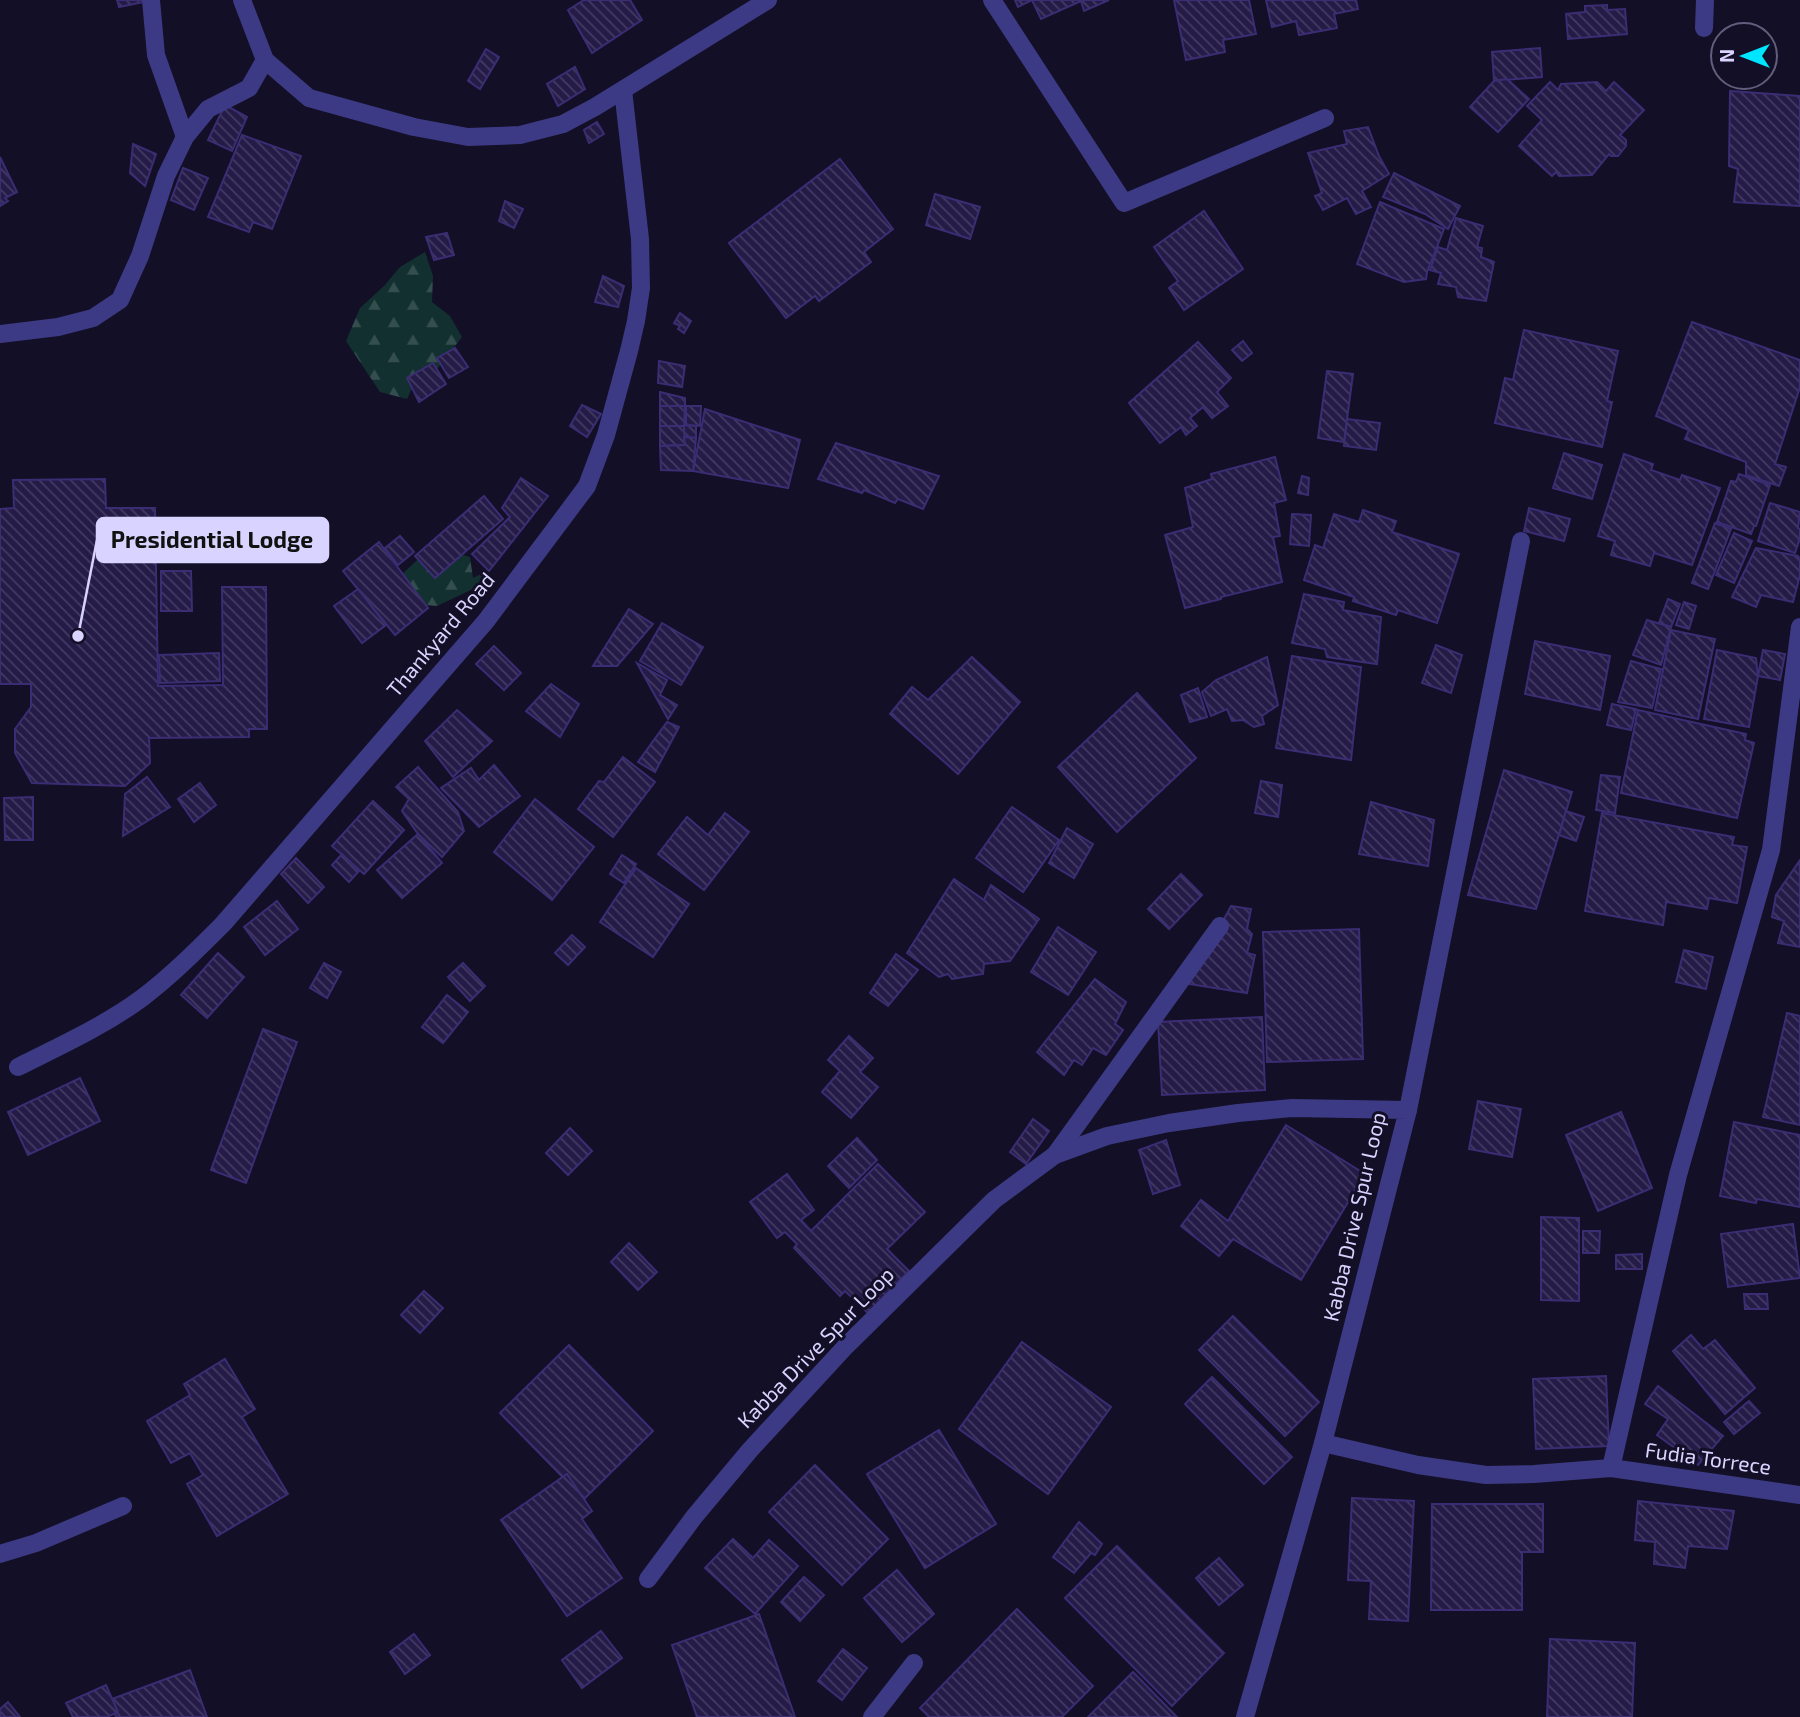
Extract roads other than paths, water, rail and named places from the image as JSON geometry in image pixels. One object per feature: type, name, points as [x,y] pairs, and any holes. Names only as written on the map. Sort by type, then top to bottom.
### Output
[{"type":"street","points":[[151,0],[156,55],[185,137]]},
{"type":"street","points":[[242,0],[265,60],[309,98],[414,127],[468,137],[520,135],[563,124],[768,0]]},
{"type":"street","points":[[992,0],[1124,203],[1325,118]]},
{"type":"street","points":[[1704,27],[1705,0]]},
{"type":"street","points":[[0,334],[58,327],[93,318],[120,300],[140,256],[166,176],[185,137],[208,109],[249,88],[265,60]]},
{"type":"street","name":"Thankyard Road","points":[[18,1067],[80,1035],[141,998],[188,959],[223,924],[486,621],[587,486],[606,435],[629,351],[641,288],[640,239],[623,90]]},
{"type":"street","points":[[1408,1110],[1521,541]]},
{"type":"street","points":[[1611,1468],[1678,1175],[1771,850],[1800,627]]},
{"type":"street","points":[[1055,1156],[1220,926]]},
{"type":"street","name":"Kabba Drive Spur Loop","points":[[648,1579],[694,1517],[750,1450],[846,1346],[994,1200],[1055,1156],[1107,1136],[1238,1112],[1292,1108],[1408,1110],[1323,1443],[1245,1717]]},
{"type":"street","name":"Fudia Torrece","points":[[1323,1443],[1418,1465],[1486,1475],[1611,1468],[1800,1495]]},
{"type":"street","points":[[0,1554],[36,1543],[123,1506]]},
{"type":"street","points":[[872,1717],[915,1663]]},
{"type":"place","name":"Presidential Lodge","points":[[78,636]]}]
